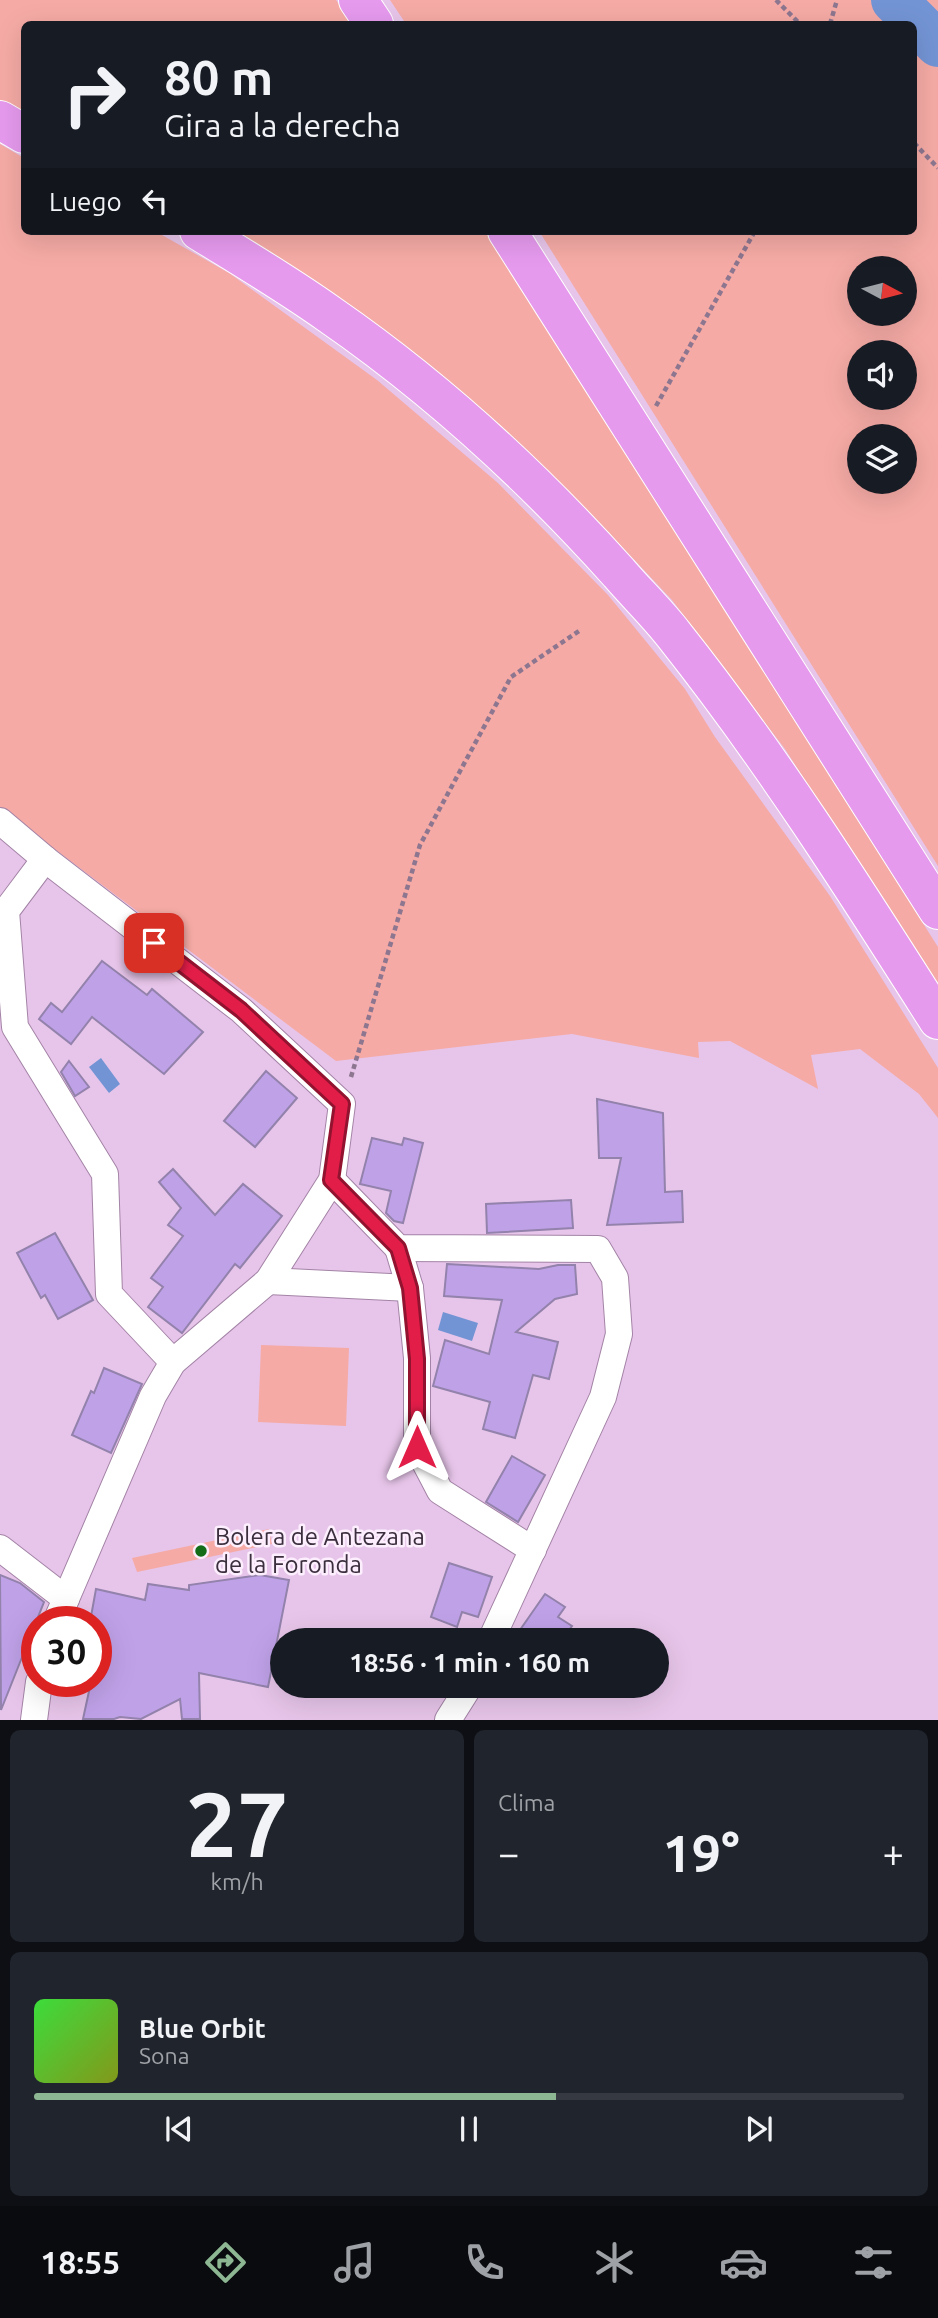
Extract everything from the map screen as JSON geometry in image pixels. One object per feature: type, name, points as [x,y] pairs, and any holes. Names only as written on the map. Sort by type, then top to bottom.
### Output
[{"type":"highway","points":[[358,0],[372,21]]},
{"type":"highway","points":[[0,120],[21,132]]},
{"type":"highway","points":[[205,235],[329,314],[415,378],[504,454],[576,526],[673,633],[752,737],[838,863],[938,1020]]},
{"type":"highway","points":[[510,235],[938,910]]},
{"type":"street","points":[[0,821],[45,859],[241,1010],[342,1104],[331,1180],[268,1281],[173,1362],[153,1396],[63,1606]]},
{"type":"street","points":[[45,859],[6,911],[15,1027],[105,1174],[109,1294],[173,1362]]},
{"type":"street","points":[[331,1180],[398,1248],[410,1288],[417,1359],[417,1447],[440,1491],[533,1550]]},
{"type":"street","points":[[398,1248],[598,1249],[615,1278],[619,1334],[603,1397],[497,1628]]},
{"type":"street","points":[[268,1281],[410,1288]]},
{"type":"street","points":[[0,1548],[56,1606]]},
{"type":"street","points":[[34,1720],[37,1697]]},
{"type":"street","points":[[448,1720],[462,1698]]},
{"type":"path","points":[[776,0],[797,21]]},
{"type":"path","points":[[831,21],[837,0]]},
{"type":"path","points":[[917,146],[938,168]]},
{"type":"path","points":[[638,437],[753,235]]},
{"type":"path","points":[[342,1104],[421,845],[511,677],[579,631]]},
{"type":"shaded area","points":[[0,0],[336,0],[351,21],[21,21],[21,113],[0,102]]},
{"type":"shaded area","points":[[390,0],[938,0],[938,866],[542,235],[917,235],[917,21],[404,21]]},
{"type":"shaded area","points":[[0,144],[21,156],[21,235],[162,235],[229,273],[377,380],[498,483],[608,595],[685,689],[715,737],[830,896],[938,1068],[938,1118],[919,1094],[860,1049],[811,1055],[818,1089],[730,1041],[698,1042],[699,1058],[572,1034],[336,1061],[0,808]]},
{"type":"shaded area","points":[[234,235],[488,235],[938,947],[938,989],[785,749],[672,600],[592,515],[487,419]]},
{"type":"shaded area","points":[[261,1345],[349,1348],[346,1426],[258,1422]]},
{"type":"shaded area","name":"Bolera de Antezana de la Foronda","points":[[269,1529],[272,1544],[137,1572],[132,1558]]},
{"type":"water","points":[[101,1058],[120,1084],[109,1093],[89,1067]]},
{"type":"water","points":[[443,1312],[478,1323],[472,1341],[438,1330]]},
{"type":"building","points":[[102,961],[147,995],[152,989],[203,1032],[164,1074],[92,1017],[71,1044],[39,1019],[51,1003],[62,1012]]},
{"type":"building","points":[[69,1061],[89,1087],[75,1096],[61,1072]]},
{"type":"building","points":[[266,1071],[297,1098],[255,1147],[224,1121]]},
{"type":"building","points":[[597,1099],[663,1113],[665,1192],[682,1191],[683,1222],[607,1225],[621,1158],[599,1158]]},
{"type":"building","points":[[372,1138],[402,1145],[404,1138],[423,1143],[403,1223],[394,1221],[386,1213],[391,1191],[360,1184]]},
{"type":"building","points":[[173,1169],[215,1215],[243,1184],[282,1216],[240,1268],[235,1264],[182,1333],[148,1307],[163,1287],[151,1278],[183,1236],[168,1225],[181,1208],[159,1182]]},
{"type":"building","points":[[571,1200],[573,1228],[487,1233],[486,1204]]},
{"type":"building","points":[[55,1233],[93,1300],[58,1319],[45,1295],[41,1298],[17,1253]]},
{"type":"building","points":[[447,1264],[539,1269],[575,1265],[577,1294],[555,1299],[516,1332],[558,1342],[549,1379],[533,1375],[515,1438],[483,1429],[490,1402],[433,1386],[445,1340],[489,1354],[502,1300],[444,1296]]},
{"type":"building","points":[[104,1368],[142,1384],[111,1453],[72,1435]]},
{"type":"building","points":[[512,1456],[545,1475],[518,1522],[486,1502]]},
{"type":"building","points":[[449,1563],[492,1577],[478,1617],[462,1612],[457,1627],[431,1617]]},
{"type":"building","points":[[0,1575],[20,1583],[44,1602],[42,1606],[21,1606],[21,1660],[1,1710]]},
{"type":"building","points":[[260,1575],[289,1580],[280,1628],[270,1628],[268,1687],[199,1673],[200,1719],[182,1719],[180,1699],[141,1719],[83,1719],[88,1697],[112,1697],[112,1606],[93,1606],[96,1589],[145,1600],[148,1584],[189,1590],[189,1585]]},
{"type":"building","points":[[545,1594],[565,1607],[558,1617],[572,1626],[571,1628],[521,1628]]},
{"type":"waterway","points":[[894,0],[915,21]]},
{"type":"waterway","points":[[917,23],[938,44]]},
{"type":"place","name":"Bolera de Antezana de la Foronda","points":[[201,1551]]},
{"type":"route","points":[[154,943],[241,1010],[342,1104],[331,1180],[398,1248],[410,1288],[417,1359],[417,1447]]}]
